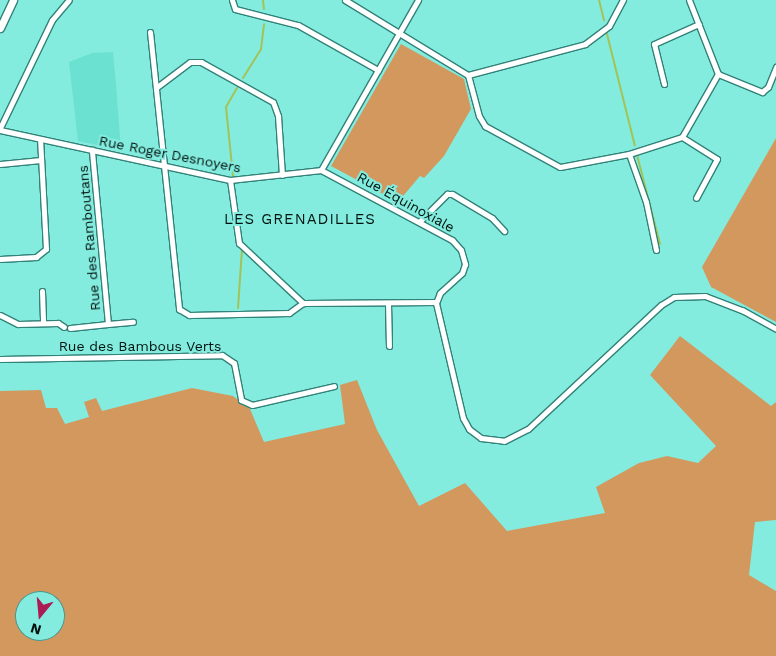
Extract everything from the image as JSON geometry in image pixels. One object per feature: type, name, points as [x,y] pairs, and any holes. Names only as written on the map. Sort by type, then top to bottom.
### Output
[{"type":"street","points":[[0,28],[13,0]]},
{"type":"street","points":[[0,129],[52,20],[69,0]]},
{"type":"street","points":[[232,0],[235,9],[298,25],[378,70]]},
{"type":"street","points":[[345,0],[468,75],[479,116],[485,126],[560,167],[629,154],[682,137],[718,74]]},
{"type":"street","points":[[321,170],[418,0]]},
{"type":"street","points":[[468,75],[591,41],[609,26],[623,0]]},
{"type":"street","points":[[689,0],[718,74],[762,92],[768,87],[776,67]]},
{"type":"street","points":[[664,84],[654,44],[699,24]]},
{"type":"street","points":[[150,32],[181,312],[189,315],[289,313],[303,303],[436,302],[463,418],[476,435],[504,442],[528,429],[661,305],[674,297],[704,296],[727,303],[776,329]]},
{"type":"street","points":[[157,87],[190,62],[201,62],[273,102],[279,125],[282,176]]},
{"type":"street","name":"Rue Roger Desnoyers","points":[[0,129],[230,180],[282,176],[321,170]]},
{"type":"street","points":[[682,137],[717,159],[696,198]]},
{"type":"street","points":[[0,259],[36,257],[46,250],[40,139]]},
{"type":"street","name":"Rue des Ramboutans","points":[[92,150],[108,324]]},
{"type":"street","points":[[629,154],[646,202],[656,250]]},
{"type":"street","points":[[0,164],[41,160]]},
{"type":"street","name":"Rue Équinoxiale","points":[[321,170],[457,244],[464,260],[460,276],[438,295],[436,302]]},
{"type":"street","points":[[230,180],[235,235],[239,244],[303,303]]},
{"type":"street","points":[[419,222],[447,194],[452,194],[492,218],[504,231]]},
{"type":"street","points":[[42,292],[43,323]]},
{"type":"street","points":[[388,303],[389,346]]},
{"type":"street","points":[[0,315],[18,324],[58,323],[64,327]]},
{"type":"street","name":"Rue des Ramboutans","points":[[70,328],[133,322]]},
{"type":"street","name":"Rue des Bambous Verts","points":[[0,359],[222,355],[234,363],[241,400],[252,405],[334,386]]},
{"type":"shaded area","points":[[401,44],[464,79],[471,109],[444,156],[424,178],[420,176],[398,202],[331,166]]},
{"type":"shaded area","points":[[113,52],[121,150],[78,141],[69,62],[92,53]]},
{"type":"shaded area","points":[[776,138],[776,322],[711,287],[702,267]]},
{"type":"shaded area","points":[[680,336],[771,406],[776,402],[776,520],[755,522],[749,575],[776,591],[776,656],[0,656],[0,391],[41,390],[46,408],[57,408],[65,424],[89,417],[84,402],[96,398],[102,411],[192,388],[233,396],[250,409],[264,442],[345,424],[340,385],[357,380],[377,430],[419,506],[465,483],[507,531],[605,513],[596,487],[639,463],[667,456],[698,463],[716,446],[650,375]]},
{"type":"waterway","points":[[263,0],[264,9]]},
{"type":"waterway","points":[[599,0],[604,20]]},
{"type":"waterway","points":[[243,78],[261,49],[264,24]]},
{"type":"waterway","points":[[607,34],[635,146]]},
{"type":"waterway","points":[[233,176],[226,107],[237,88]]},
{"type":"waterway","points":[[637,155],[660,244]]},
{"type":"waterway","points":[[233,183],[237,210]]},
{"type":"waterway","points":[[238,308],[242,249]]},
{"type":"district","name":"LES GRENADILLES","points":[[300,220]]}]
